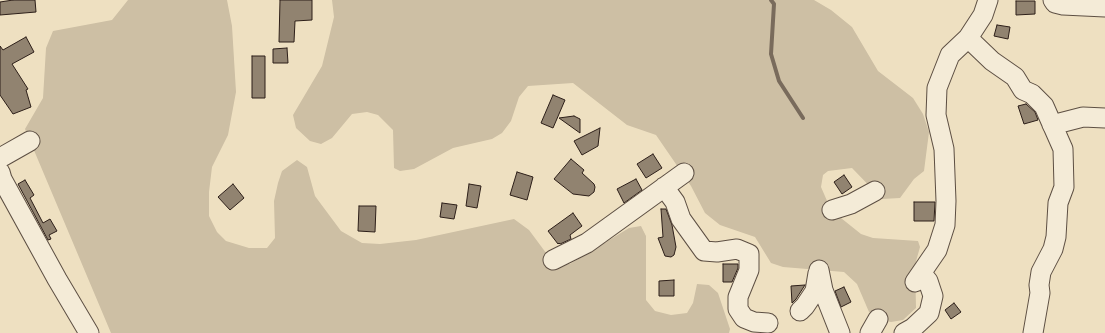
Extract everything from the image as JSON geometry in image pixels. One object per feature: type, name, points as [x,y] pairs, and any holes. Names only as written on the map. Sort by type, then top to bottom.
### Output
[{"type":"street","points":[[904,333],[912,328],[929,312],[933,296],[928,281],[919,278],[937,250],[945,225],[946,201],[944,149],[934,144],[937,88],[950,55],[968,38],[983,15],[988,0]]},
{"type":"street","points":[[1053,0],[1055,3],[1063,5],[1105,7]]},
{"type":"street","points":[[968,38],[992,61],[1015,77],[1023,90],[1032,94],[1044,106],[1063,149],[1064,187],[1058,203],[1056,237],[1041,272],[1039,285],[1040,294],[1033,333]]},
{"type":"street","points":[[1052,125],[1083,117],[1105,118]]},
{"type":"street","points":[[0,158],[30,141]]},
{"type":"street","points":[[0,172],[2,179],[50,266],[89,333]]},
{"type":"street","points":[[554,260],[587,243],[684,173]]},
{"type":"street","points":[[664,187],[674,202],[681,219],[704,251],[718,252],[737,249],[749,254],[749,270],[738,297],[738,309],[744,318],[754,322],[768,323]]},
{"type":"street","points":[[832,210],[851,204],[875,191]]},
{"type":"street","points":[[800,311],[815,291],[819,270],[823,290],[840,333]]},
{"type":"shaded area","points":[[128,0],[227,0],[232,26],[236,92],[228,135],[212,167],[209,192],[209,216],[217,232],[226,241],[249,248],[267,248],[275,238],[274,201],[282,171],[297,160],[307,167],[315,196],[341,231],[362,243],[380,244],[416,240],[514,219],[529,230],[555,265],[570,264],[629,228],[641,226],[646,236],[646,300],[655,311],[671,315],[687,313],[693,303],[697,284],[709,285],[718,293],[730,329],[729,333],[111,333],[25,129],[43,98],[46,48],[53,31],[112,20]]},
{"type":"shaded area","points":[[332,0],[814,0],[831,10],[852,27],[878,71],[913,98],[923,114],[929,132],[924,171],[914,179],[900,198],[882,199],[852,168],[828,171],[823,175],[821,187],[831,210],[861,234],[873,238],[918,241],[920,247],[915,265],[916,308],[903,320],[891,322],[879,319],[869,312],[857,284],[844,272],[783,267],[771,263],[755,237],[720,225],[705,213],[691,186],[656,135],[627,125],[573,83],[528,86],[519,97],[511,121],[502,133],[492,139],[453,148],[414,169],[400,171],[394,168],[393,130],[378,115],[367,112],[352,114],[332,138],[321,144],[310,141],[296,128],[293,115],[322,66],[334,17]]},
{"type":"building","points":[[13,0],[35,0],[36,12],[0,15],[0,2]]},
{"type":"building","points":[[280,0],[312,0],[312,20],[295,21],[294,42],[279,42]]},
{"type":"building","points":[[1016,1],[1035,1],[1035,14],[1016,15]]},
{"type":"building","points":[[997,25],[1010,27],[1008,39],[994,36]]},
{"type":"building","points":[[26,37],[34,52],[12,64],[28,89],[26,90],[31,107],[13,114],[0,95],[0,46],[3,50]]},
{"type":"building","points":[[287,48],[288,63],[273,63],[273,49]]},
{"type":"building","points":[[252,56],[265,56],[265,98],[252,98]]},
{"type":"building","points":[[553,95],[565,100],[553,128],[541,123]]},
{"type":"building","points":[[1026,104],[1035,112],[1038,120],[1024,124],[1018,106]]},
{"type":"building","points":[[574,116],[580,119],[580,133],[559,118]]},
{"type":"building","points":[[600,128],[598,146],[582,155],[574,141]]},
{"type":"building","points":[[653,154],[662,168],[646,178],[637,164]]},
{"type":"building","points":[[571,159],[584,170],[582,173],[594,184],[594,192],[589,196],[573,194],[554,179]]},
{"type":"building","points":[[517,172],[533,177],[527,200],[510,195]]},
{"type":"building","points":[[844,175],[852,187],[842,194],[834,182]]},
{"type":"building","points":[[636,179],[642,190],[624,203],[617,189]]},
{"type":"building","points":[[25,180],[34,195],[30,198],[43,223],[50,219],[57,231],[49,235],[51,239],[48,240],[18,184]]},
{"type":"building","points":[[233,184],[244,198],[230,210],[218,197]]},
{"type":"building","points":[[469,184],[481,186],[477,208],[466,206]]},
{"type":"building","points":[[914,202],[935,202],[934,221],[914,221]]},
{"type":"building","points":[[442,203],[457,205],[454,219],[440,217]]},
{"type":"building","points":[[359,206],[376,206],[375,232],[358,231]]},
{"type":"building","points":[[661,209],[666,209],[672,225],[676,247],[674,255],[671,257],[665,256],[658,238],[663,237]]},
{"type":"building","points":[[573,213],[582,226],[570,235],[571,239],[558,244],[548,231]]},
{"type":"building","points":[[723,264],[738,264],[738,268],[732,282],[723,282]]},
{"type":"building","points":[[674,280],[674,296],[659,296],[659,281]]},
{"type":"building","points":[[805,285],[796,299],[792,303],[791,286]]},
{"type":"building","points":[[844,287],[851,302],[841,307],[835,291]]},
{"type":"building","points":[[954,303],[961,312],[951,319],[945,310]]},
{"type":"waterway","points":[[771,0],[774,4],[771,54],[779,81],[803,118]]}]
